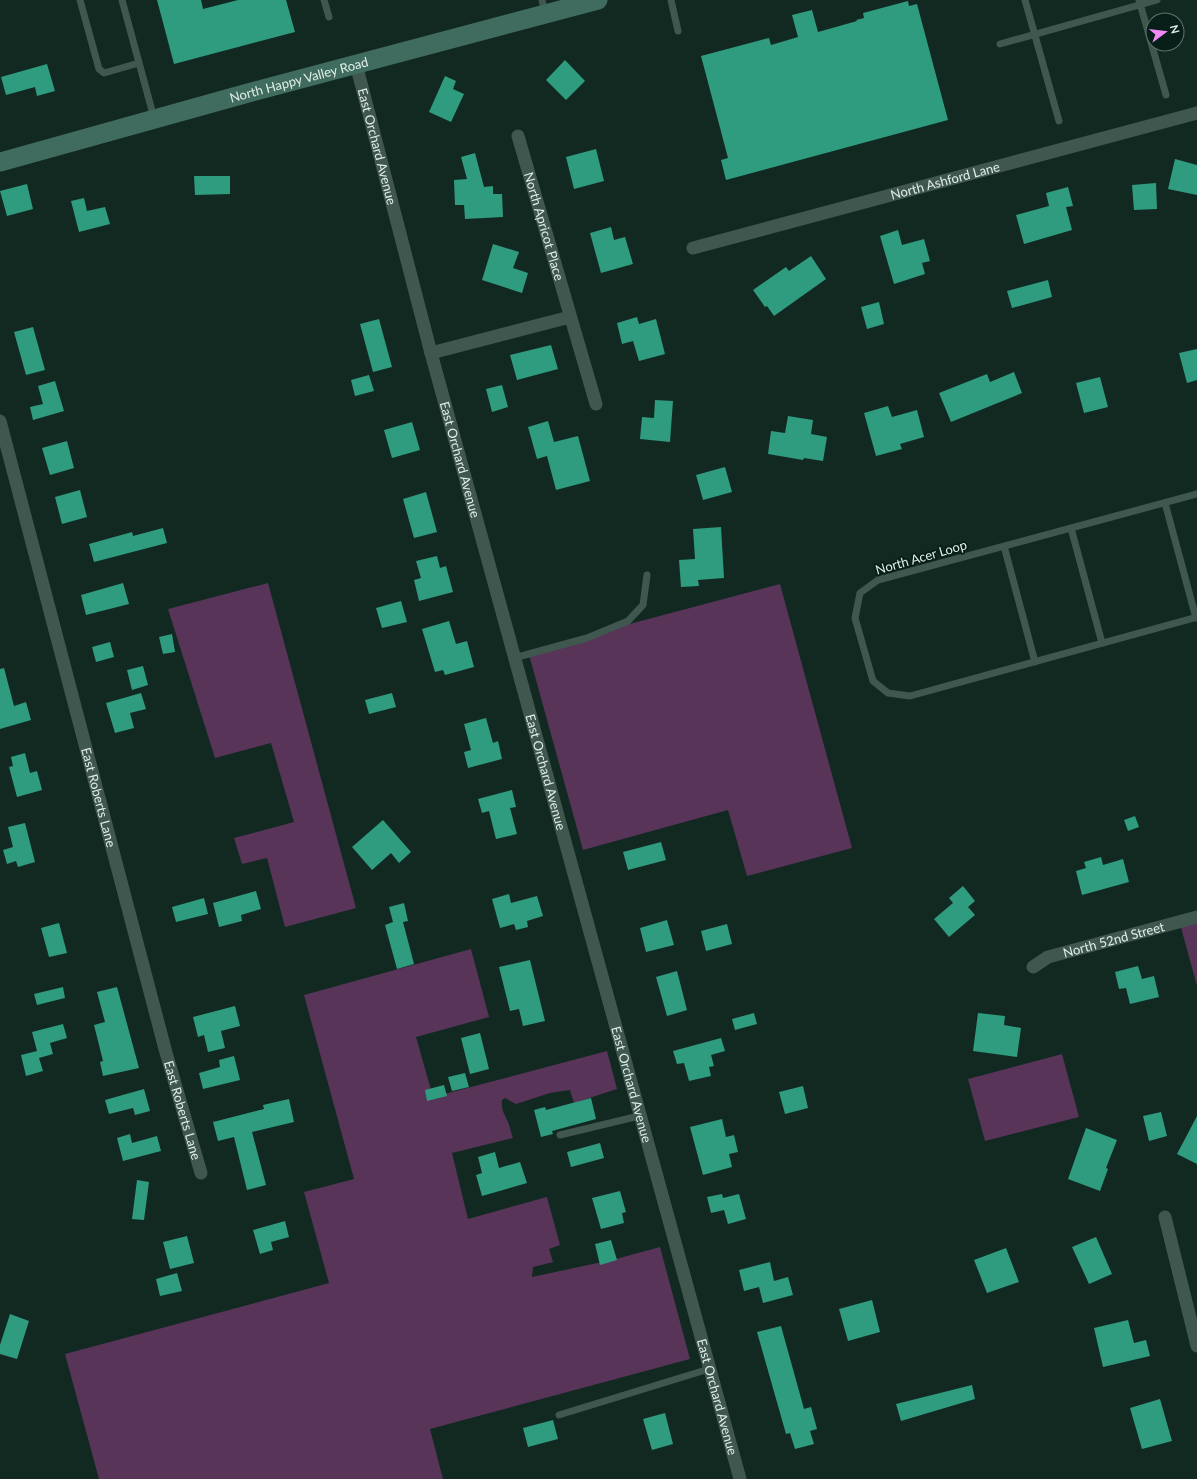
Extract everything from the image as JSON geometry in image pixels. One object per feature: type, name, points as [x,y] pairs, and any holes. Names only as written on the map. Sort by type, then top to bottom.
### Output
[{"type":"main road","name":"North Happy Valley Road","points":[[0,162],[356,64],[544,7],[598,0]]},
{"type":"street","name":"East Orchard Avenue","points":[[356,64],[431,353],[639,1116],[740,1479]]},
{"type":"street","name":"North Ashford Lane","points":[[693,248],[1197,113]]},
{"type":"street","name":"North Apricot Place","points":[[518,136],[596,404]]},
{"type":"street","points":[[431,353],[570,317]]},
{"type":"street","name":"East Roberts Lane","points":[[0,421],[166,1049],[201,1173]]},
{"type":"street","name":"North 52nd Street","points":[[1033,967],[1048,957],[1197,917]]},
{"type":"street","points":[[1165,1217],[1197,1346]]},
{"type":"lane","points":[[80,0],[99,69],[104,73],[139,63]]},
{"type":"lane","points":[[122,0],[154,119]]},
{"type":"lane","points":[[324,0],[329,17]]},
{"type":"lane","points":[[671,0],[678,31]]},
{"type":"lane","points":[[1025,0],[1033,34],[1059,121]]},
{"type":"lane","points":[[1000,44],[1140,2],[1157,0]]},
{"type":"lane","points":[[1140,2],[1166,95]]},
{"type":"lane","name":"North Acer Loop","points":[[1196,617],[910,696],[888,693],[874,681],[854,618],[860,593],[878,580],[1197,494]]},
{"type":"lane","points":[[1165,503],[1196,617]]},
{"type":"lane","points":[[1071,528],[1102,643]]},
{"type":"lane","points":[[1004,546],[1035,662]]},
{"type":"lane","points":[[514,658],[587,638],[628,621],[642,605],[647,575]]},
{"type":"lane","points":[[560,1135],[639,1116]]},
{"type":"lane","points":[[559,1415],[709,1369]]},
{"type":"shaded area","points":[[268,583],[356,908],[285,927],[267,858],[242,864],[234,838],[294,822],[271,743],[215,758],[168,609]]},
{"type":"shaded area","points":[[780,584],[852,848],[747,876],[728,810],[583,850],[528,651]]},
{"type":"shaded area","points":[[1197,919],[1197,986],[1180,924]]},
{"type":"shaded area","points":[[471,949],[489,1017],[416,1037],[433,1097],[607,1051],[617,1089],[574,1103],[570,1090],[550,1093],[516,1104],[505,1098],[502,1100],[503,1111],[513,1138],[452,1153],[468,1219],[547,1197],[560,1245],[549,1249],[553,1262],[533,1267],[532,1277],[616,1259],[660,1247],[690,1359],[430,1429],[443,1479],[99,1479],[65,1354],[329,1283],[304,1192],[354,1179],[304,995]]},
{"type":"shaded area","points":[[1062,1054],[1079,1117],[985,1141],[968,1079]]},
{"type":"building","points":[[157,0],[201,0],[203,9],[238,0],[286,0],[295,32],[174,64]]},
{"type":"building","points":[[908,1],[909,6],[917,4],[948,120],[726,180],[721,160],[728,158],[701,56],[769,38],[771,45],[798,37],[792,15],[812,10],[818,32],[857,21],[856,20],[864,18],[863,13]]},
{"type":"building","points":[[565,60],[585,81],[566,100],[546,80]]},
{"type":"building","points":[[47,64],[55,91],[37,96],[35,87],[6,95],[1,77]]},
{"type":"building","points":[[445,76],[456,81],[453,89],[464,94],[451,122],[429,112]]},
{"type":"building","points":[[596,149],[604,181],[574,189],[566,157]]},
{"type":"building","points":[[475,153],[484,187],[493,186],[493,194],[502,194],[503,217],[465,219],[464,205],[455,205],[454,180],[467,179],[461,157]]},
{"type":"building","points":[[1175,159],[1197,165],[1197,195],[1168,189]]},
{"type":"building","points":[[194,176],[230,176],[230,194],[195,195]]},
{"type":"building","points":[[1156,183],[1157,209],[1134,210],[1132,185]]},
{"type":"building","points":[[27,184],[33,209],[7,216],[0,191]]},
{"type":"building","points":[[1068,187],[1073,206],[1066,207],[1072,230],[1024,244],[1016,215],[1049,206],[1046,193]]},
{"type":"building","points":[[84,198],[87,211],[105,207],[110,224],[79,232],[71,201]]},
{"type":"building","points":[[611,227],[614,240],[625,237],[633,264],[601,273],[590,233]]},
{"type":"building","points":[[898,230],[902,245],[924,239],[930,261],[922,263],[925,274],[894,284],[880,236]]},
{"type":"building","points":[[493,244],[519,252],[513,268],[528,273],[522,293],[482,280]]},
{"type":"building","points":[[811,256],[826,279],[774,316],[767,306],[765,307],[753,290],[786,267],[789,271]]},
{"type":"building","points":[[1048,280],[1052,297],[1012,308],[1007,291]]},
{"type":"building","points":[[879,302],[884,324],[867,329],[861,307]]},
{"type":"building","points":[[637,317],[639,324],[656,319],[665,354],[639,361],[633,341],[622,344],[617,323]]},
{"type":"building","points":[[379,319],[392,367],[373,372],[360,324]]},
{"type":"building","points":[[33,327],[45,370],[26,375],[14,332]]},
{"type":"building","points":[[551,345],[558,369],[517,380],[510,355]]},
{"type":"building","points":[[1197,349],[1197,380],[1187,383],[1179,353]]},
{"type":"building","points":[[1014,372],[1022,393],[951,422],[939,393],[987,374],[990,382]]},
{"type":"building","points":[[369,375],[374,391],[355,396],[351,380]]},
{"type":"building","points":[[1100,377],[1108,407],[1084,413],[1076,383]]},
{"type":"building","points":[[55,381],[64,411],[33,420],[30,407],[43,404],[38,386]]},
{"type":"building","points":[[502,385],[508,407],[492,412],[486,389]]},
{"type":"building","points":[[655,400],[673,401],[670,442],[640,439],[642,417],[654,418]]},
{"type":"building","points":[[888,406],[892,417],[917,410],[924,437],[900,444],[902,449],[876,456],[864,413]]},
{"type":"building","points":[[788,416],[813,420],[811,434],[827,437],[823,461],[804,458],[803,460],[768,454],[771,431],[785,433]]},
{"type":"building","points":[[548,421],[554,442],[578,436],[590,481],[556,490],[547,456],[537,459],[528,427]]},
{"type":"building","points":[[412,422],[420,450],[392,458],[384,430]]},
{"type":"building","points":[[67,441],[74,468],[50,475],[42,448]]},
{"type":"building","points":[[725,467],[732,492],[703,500],[696,475]]},
{"type":"building","points":[[80,490],[87,517],[62,524],[55,497]]},
{"type":"building","points":[[426,492],[437,532],[414,538],[403,499]]},
{"type":"building","points":[[721,527],[724,578],[698,580],[699,586],[681,587],[679,560],[695,559],[693,529]]},
{"type":"building","points":[[163,528],[167,543],[94,562],[89,544],[132,532],[133,536]]},
{"type":"building","points":[[437,556],[440,568],[446,566],[453,592],[419,601],[414,580],[421,578],[416,561]]},
{"type":"building","points":[[123,583],[129,604],[86,615],[81,595]]},
{"type":"building","points":[[401,601],[407,622],[382,628],[376,608]]},
{"type":"building","points":[[449,621],[456,644],[467,641],[474,667],[445,675],[443,670],[435,672],[422,629]]},
{"type":"building","points":[[172,634],[175,652],[163,654],[159,637]]},
{"type":"building","points":[[110,642],[114,657],[96,662],[92,647]]},
{"type":"building","points":[[143,666],[148,685],[132,690],[127,670]]},
{"type":"building","points":[[4,668],[14,706],[26,702],[31,720],[0,729],[0,669]]},
{"type":"building","points":[[141,693],[146,709],[130,713],[134,728],[115,733],[106,703]]},
{"type":"building","points":[[392,693],[396,707],[369,714],[365,700]]},
{"type":"building","points":[[486,718],[493,743],[498,741],[502,759],[468,768],[464,752],[471,750],[464,724]]},
{"type":"building","points":[[25,753],[30,773],[37,771],[42,790],[17,797],[9,767],[13,766],[11,757]]},
{"type":"building","points":[[512,790],[516,807],[510,808],[517,834],[496,839],[489,811],[482,813],[478,799]]},
{"type":"building","points":[[1135,816],[1139,827],[1128,831],[1124,820]]},
{"type":"building","points":[[383,820],[411,852],[399,863],[391,853],[372,870],[352,847]]},
{"type":"building","points":[[25,823],[35,862],[18,867],[16,861],[7,864],[3,850],[13,847],[8,827]]},
{"type":"building","points":[[661,842],[666,860],[628,870],[623,852]]},
{"type":"building","points":[[1101,857],[1103,865],[1123,859],[1129,882],[1082,895],[1076,871],[1086,868],[1084,862]]},
{"type":"building","points":[[963,886],[975,901],[968,907],[975,915],[949,937],[934,919],[953,903],[949,898]]},
{"type":"building","points":[[256,891],[261,909],[241,915],[242,921],[219,927],[213,903]]},
{"type":"building","points":[[509,894],[511,903],[537,896],[543,916],[527,921],[528,927],[516,930],[514,924],[500,928],[492,899]]},
{"type":"building","points":[[204,898],[208,914],[176,922],[172,907]]},
{"type":"building","points":[[404,903],[408,921],[403,922],[414,964],[397,969],[385,925],[393,922],[389,907]]},
{"type":"building","points":[[667,920],[674,945],[646,952],[640,928]]},
{"type":"building","points":[[59,923],[67,953],[49,957],[41,928]]},
{"type":"building","points":[[727,924],[732,944],[706,951],[701,931]]},
{"type":"building","points":[[530,960],[545,1021],[523,1026],[519,1009],[510,1011],[499,967]]},
{"type":"building","points":[[1138,966],[1142,979],[1154,976],[1159,997],[1130,1004],[1126,988],[1119,989],[1115,972]]},
{"type":"building","points":[[677,971],[687,1010],[667,1016],[656,977]]},
{"type":"building","points":[[63,987],[65,998],[37,1005],[34,994]]},
{"type":"building","points":[[117,987],[139,1068],[103,1076],[100,1062],[103,1061],[94,1025],[105,1022],[97,992]]},
{"type":"building","points":[[235,1006],[240,1026],[221,1031],[225,1048],[208,1052],[204,1035],[198,1037],[193,1017]]},
{"type":"building","points":[[754,1013],[757,1024],[735,1030],[732,1019]]},
{"type":"building","points":[[978,1013],[1005,1016],[1004,1025],[1021,1028],[1017,1057],[973,1051]]},
{"type":"building","points":[[63,1024],[67,1038],[50,1043],[53,1054],[39,1058],[43,1071],[26,1076],[21,1055],[37,1051],[32,1032]]},
{"type":"building","points":[[480,1033],[489,1069],[470,1074],[461,1038]]},
{"type":"building","points":[[721,1038],[725,1051],[711,1055],[714,1066],[709,1067],[711,1076],[689,1081],[684,1063],[677,1064],[673,1051]]},
{"type":"building","points":[[234,1056],[240,1080],[203,1089],[199,1073],[220,1067],[219,1060]]},
{"type":"building","points":[[465,1073],[469,1087],[452,1091],[448,1077]]},
{"type":"building","points":[[444,1085],[447,1096],[427,1101],[425,1090]]},
{"type":"building","points":[[803,1086],[808,1108],[785,1114],[779,1092]]},
{"type":"building","points":[[144,1089],[150,1111],[135,1115],[133,1108],[109,1114],[105,1100]]},
{"type":"building","points":[[591,1098],[596,1119],[552,1131],[553,1134],[541,1137],[534,1110],[545,1107],[546,1110]]},
{"type":"building","points":[[289,1099],[294,1122],[252,1132],[266,1185],[247,1190],[234,1137],[218,1141],[213,1122],[264,1109],[263,1105]]},
{"type":"building","points":[[1161,1112],[1167,1136],[1149,1141],[1143,1116]]},
{"type":"building","points":[[1197,1116],[1197,1164],[1177,1154]]},
{"type":"building","points":[[722,1119],[726,1137],[734,1135],[738,1152],[729,1154],[732,1167],[703,1175],[690,1127]]},
{"type":"building","points":[[1086,1128],[1117,1140],[1106,1168],[1108,1169],[1100,1191],[1068,1179]]},
{"type":"building","points":[[130,1134],[132,1143],[157,1136],[161,1151],[123,1161],[117,1138]]},
{"type":"building","points":[[600,1143],[604,1158],[571,1167],[567,1152]]},
{"type":"building","points":[[495,1152],[499,1168],[520,1162],[527,1183],[482,1196],[476,1175],[482,1173],[478,1157]]},
{"type":"building","points":[[137,1180],[149,1182],[144,1220],[132,1219]]},
{"type":"building","points":[[620,1191],[626,1212],[622,1213],[624,1223],[601,1229],[592,1198]]},
{"type":"building","points":[[722,1194],[723,1198],[739,1194],[746,1219],[728,1224],[724,1210],[711,1213],[707,1197]]},
{"type":"building","points":[[285,1221],[289,1237],[271,1242],[273,1250],[260,1254],[253,1230]]},
{"type":"building","points":[[187,1236],[194,1263],[170,1269],[163,1242]]},
{"type":"building","points":[[1096,1237],[1112,1274],[1089,1284],[1072,1247]]},
{"type":"building","points":[[611,1240],[617,1260],[600,1265],[595,1244]]},
{"type":"building","points":[[1006,1248],[1019,1282],[987,1293],[974,1260]]},
{"type":"building","points":[[770,1262],[774,1281],[788,1277],[793,1295],[763,1303],[759,1287],[744,1291],[739,1270]]},
{"type":"building","points":[[177,1273],[182,1291],[160,1296],[156,1279]]},
{"type":"building","points":[[872,1300],[880,1332],[848,1341],[839,1309]]},
{"type":"building","points":[[10,1314],[29,1321],[17,1359],[0,1354],[0,1345]]},
{"type":"building","points":[[1128,1320],[1134,1343],[1146,1340],[1150,1356],[1103,1367],[1094,1328]]},
{"type":"building","points":[[781,1326],[804,1409],[811,1407],[817,1429],[810,1431],[814,1444],[795,1449],[790,1433],[786,1434],[757,1332]]},
{"type":"building","points":[[972,1385],[975,1399],[901,1421],[896,1404]]},
{"type":"building","points":[[1160,1399],[1172,1441],[1142,1449],[1130,1408]]},
{"type":"building","points":[[665,1413],[673,1444],[652,1450],[643,1419]]},
{"type":"building","points":[[553,1420],[558,1439],[528,1447],[523,1428]]}]
